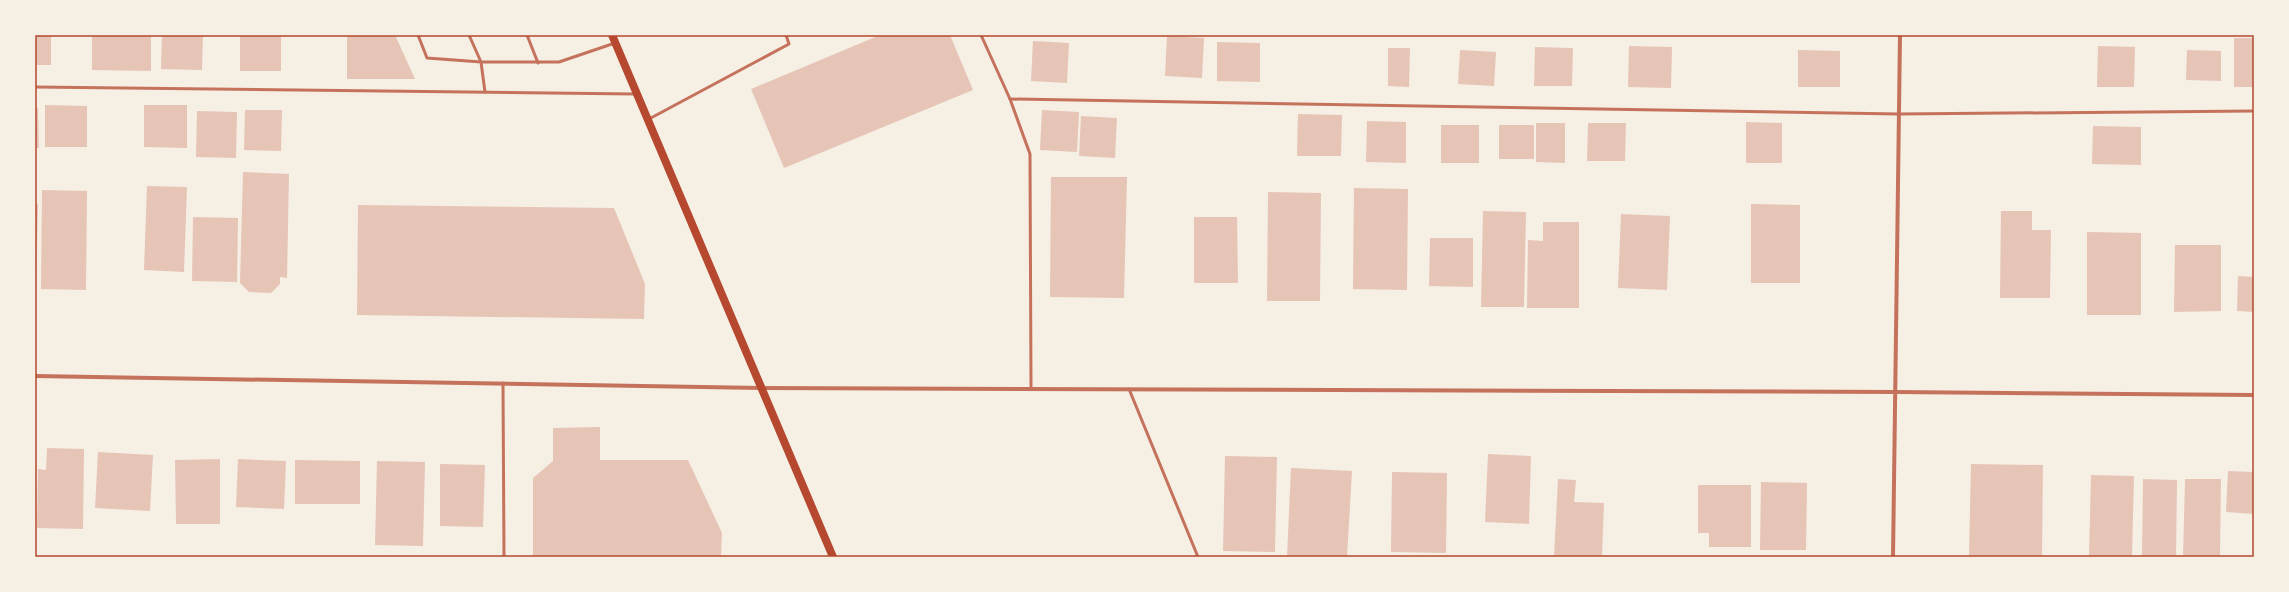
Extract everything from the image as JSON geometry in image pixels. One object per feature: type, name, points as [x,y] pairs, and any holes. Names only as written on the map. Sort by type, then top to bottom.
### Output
[{"type":"main road","points":[[613,39],[833,557]]},
{"type":"street","points":[[1893,557],[1900,35]]},
{"type":"street","points":[[35,376],[761,388],[1896,392],[2254,395]]},
{"type":"lane","points":[[418,35],[427,58],[482,62],[559,62],[613,39]]},
{"type":"lane","points":[[469,35],[482,62],[485,92]]},
{"type":"lane","points":[[527,35],[538,63]]},
{"type":"lane","points":[[648,120],[789,44],[786,35]]},
{"type":"lane","points":[[981,35],[1010,99],[1030,154],[1031,388]]},
{"type":"lane","points":[[35,87],[636,94]]},
{"type":"lane","points":[[1010,99],[1899,114],[2254,111]]},
{"type":"lane","points":[[503,383],[504,557]]},
{"type":"lane","points":[[1129,389],[1198,557]]},
{"type":"building","points":[[35,35],[51,35],[51,65],[35,65]]},
{"type":"building","points":[[92,35],[151,35],[151,71],[92,70]]},
{"type":"building","points":[[162,35],[203,35],[202,70],[161,69]]},
{"type":"building","points":[[240,35],[281,35],[281,71],[240,71]]},
{"type":"building","points":[[347,35],[395,35],[415,79],[347,79]]},
{"type":"building","points":[[880,35],[950,35],[973,90],[784,168],[751,89]]},
{"type":"building","points":[[1167,36],[1204,38],[1202,78],[1165,76]]},
{"type":"building","points":[[2234,38],[2254,38],[2254,87],[2234,87]]},
{"type":"building","points":[[1033,41],[1069,43],[1067,83],[1031,81]]},
{"type":"building","points":[[1217,42],[1260,43],[1260,82],[1217,81]]},
{"type":"building","points":[[1629,46],[1672,47],[1671,88],[1628,87]]},
{"type":"building","points":[[2098,46],[2135,47],[2134,87],[2097,87]]},
{"type":"building","points":[[1535,47],[1573,48],[1572,86],[1534,86]]},
{"type":"building","points":[[1388,48],[1410,48],[1409,87],[1388,86]]},
{"type":"building","points":[[1460,50],[1496,52],[1494,86],[1458,84]]},
{"type":"building","points":[[1798,50],[1840,51],[1840,87],[1798,87]]},
{"type":"building","points":[[2187,50],[2221,51],[2221,81],[2186,80]]},
{"type":"building","points":[[45,105],[87,106],[87,147],[45,147]]},
{"type":"building","points":[[144,105],[187,105],[187,148],[144,147]]},
{"type":"building","points":[[35,108],[38,108],[39,148],[35,148]]},
{"type":"building","points":[[245,110],[282,110],[281,151],[244,150]]},
{"type":"building","points":[[1042,110],[1079,112],[1077,152],[1040,150]]},
{"type":"building","points":[[197,111],[237,112],[236,158],[196,157]]},
{"type":"building","points":[[1298,114],[1342,115],[1341,156],[1297,156]]},
{"type":"building","points":[[1081,116],[1117,118],[1115,158],[1079,156]]},
{"type":"building","points":[[1367,121],[1406,122],[1406,163],[1366,162]]},
{"type":"building","points":[[1746,122],[1782,123],[1782,163],[1746,163]]},
{"type":"building","points":[[1536,123],[1565,123],[1565,163],[1536,162]]},
{"type":"building","points":[[1588,123],[1626,123],[1625,161],[1587,161]]},
{"type":"building","points":[[1441,125],[1479,125],[1479,163],[1441,163]]},
{"type":"building","points":[[1499,125],[1534,125],[1534,159],[1499,159]]},
{"type":"building","points":[[2093,126],[2141,127],[2141,165],[2092,164]]},
{"type":"building","points":[[243,172],[289,174],[287,278],[280,277],[280,284],[271,293],[249,292],[240,283]]},
{"type":"building","points":[[1051,177],[1127,177],[1124,298],[1050,297]]},
{"type":"building","points":[[147,186],[187,187],[184,272],[144,270]]},
{"type":"building","points":[[1354,188],[1408,189],[1407,290],[1353,289]]},
{"type":"building","points":[[42,190],[87,191],[86,290],[41,289]]},
{"type":"building","points":[[1268,192],[1321,193],[1320,301],[1267,301]]},
{"type":"building","points":[[35,204],[38,204],[36,290],[35,290]]},
{"type":"building","points":[[1751,204],[1800,205],[1800,283],[1751,283]]},
{"type":"building","points":[[358,205],[614,208],[645,284],[644,319],[357,315]]},
{"type":"building","points":[[1483,211],[1526,212],[1524,307],[1481,307]]},
{"type":"building","points":[[2001,211],[2032,211],[2032,230],[2051,230],[2050,298],[2000,298]]},
{"type":"building","points":[[1621,214],[1670,216],[1667,290],[1618,288]]},
{"type":"building","points":[[193,217],[238,218],[237,282],[192,281]]},
{"type":"building","points":[[1194,217],[1237,217],[1238,283],[1194,283]]},
{"type":"building","points":[[1543,222],[1579,222],[1579,308],[1527,308],[1528,240],[1543,241]]},
{"type":"building","points":[[2087,232],[2141,233],[2141,315],[2087,315]]},
{"type":"building","points":[[1430,238],[1473,238],[1473,287],[1429,286]]},
{"type":"building","points":[[2175,245],[2221,245],[2221,311],[2174,312]]},
{"type":"building","points":[[2238,276],[2254,277],[2254,312],[2237,311]]},
{"type":"building","points":[[600,427],[600,460],[688,460],[722,533],[721,557],[533,557],[533,478],[553,461],[553,428]]},
{"type":"building","points":[[47,448],[84,449],[83,529],[37,528],[38,469],[46,470]]},
{"type":"building","points":[[98,452],[153,455],[150,511],[95,508]]},
{"type":"building","points":[[1488,454],[1531,456],[1529,524],[1485,522]]},
{"type":"building","points":[[1225,456],[1277,457],[1275,552],[1223,551]]},
{"type":"building","points":[[220,459],[220,524],[176,524],[175,460]]},
{"type":"building","points":[[238,459],[286,461],[284,509],[236,507]]},
{"type":"building","points":[[295,460],[360,461],[360,504],[295,504]]},
{"type":"building","points":[[377,461],[425,462],[423,546],[375,545]]},
{"type":"building","points":[[440,464],[485,465],[483,527],[440,526]]},
{"type":"building","points":[[1971,464],[2043,465],[2042,557],[1969,557]]},
{"type":"building","points":[[1291,468],[1352,471],[1347,557],[1287,557]]},
{"type":"building","points":[[2228,471],[2254,472],[2254,514],[2226,512]]},
{"type":"building","points":[[1392,472],[1447,473],[1446,553],[1391,552]]},
{"type":"building","points":[[2091,475],[2134,476],[2132,557],[2089,557]]},
{"type":"building","points":[[1558,479],[1576,480],[1574,502],[1604,503],[1602,557],[1554,557]]},
{"type":"building","points":[[2143,479],[2177,480],[2176,557],[2142,557]]},
{"type":"building","points":[[2185,479],[2221,479],[2220,557],[2183,557]]},
{"type":"building","points":[[1761,482],[1807,483],[1806,550],[1760,550]]},
{"type":"building","points":[[1698,485],[1751,485],[1751,547],[1709,547],[1709,533],[1698,533]]}]
